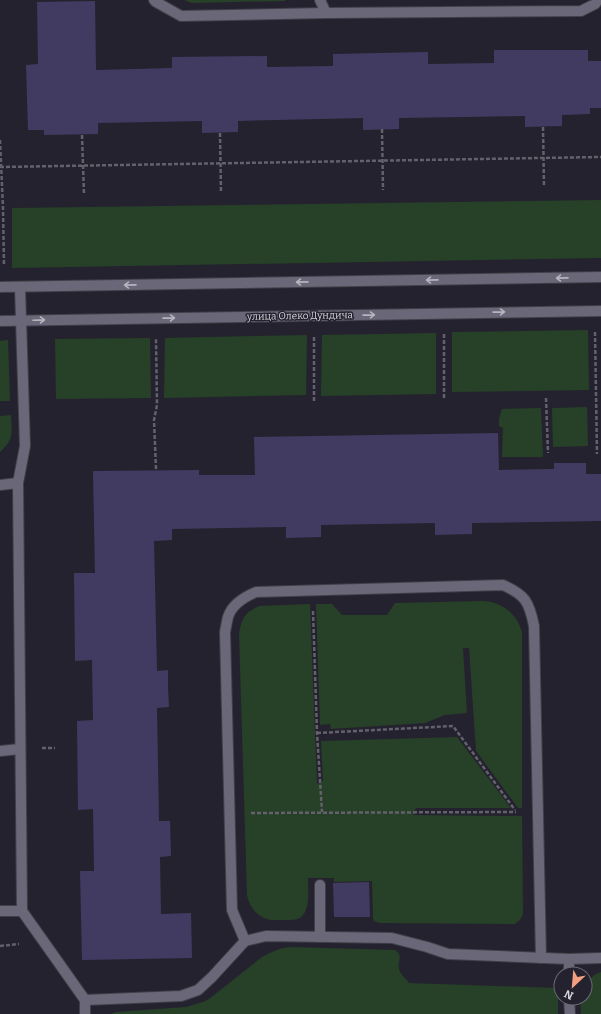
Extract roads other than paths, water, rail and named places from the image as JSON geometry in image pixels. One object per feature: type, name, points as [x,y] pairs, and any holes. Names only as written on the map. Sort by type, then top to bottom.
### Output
[{"type":"street","points":[[154,0],[181,16],[581,11],[595,4],[598,0]]},
{"type":"street","points":[[320,0],[326,13]]},
{"type":"street","points":[[0,287],[601,277]]},
{"type":"street","points":[[20,287],[25,446],[18,484],[22,911],[85,1000],[85,1014]]},
{"type":"street","name":"улица Олеко Дундича","points":[[0,321],[597,311]]},
{"type":"street","points":[[0,485],[18,484]]},
{"type":"street","points":[[246,941],[232,910],[226,632],[228,616],[234,606],[244,597],[256,592],[502,585],[515,590],[524,598],[532,612],[534,626],[541,958]]},
{"type":"street","points":[[0,751],[20,749]]},
{"type":"street","points":[[320,885],[320,937]]},
{"type":"street","points":[[0,911],[22,911]]},
{"type":"street","points":[[85,1000],[181,996],[198,990],[246,941],[266,936],[392,938],[448,954],[568,959],[601,958]]},
{"type":"street","points":[[568,959],[568,966]]}]
